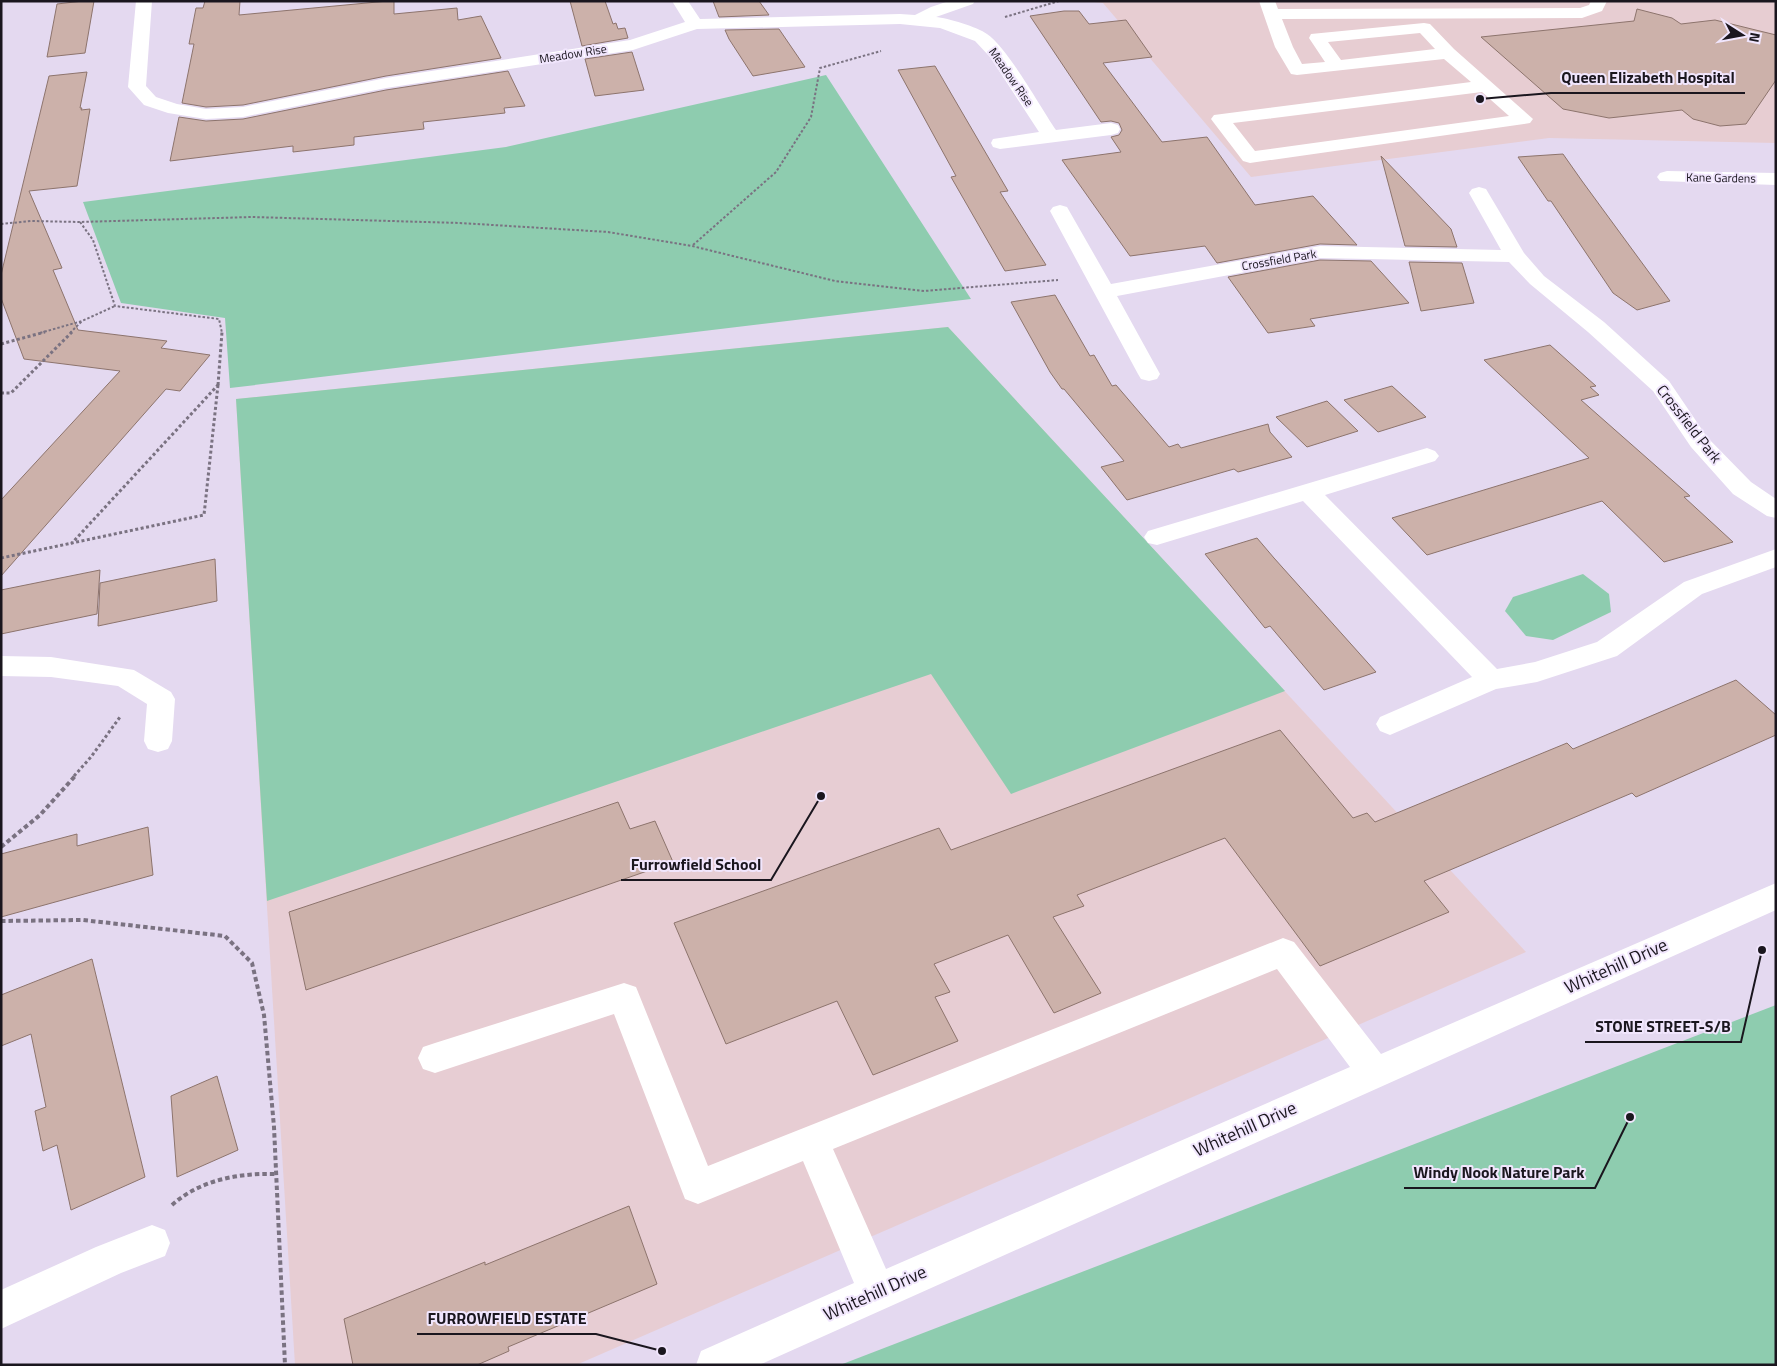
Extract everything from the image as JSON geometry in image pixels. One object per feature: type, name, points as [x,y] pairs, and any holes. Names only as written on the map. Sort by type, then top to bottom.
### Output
[{"type":"street","name":"Meadow Rise","points":[[144,1],[137,87],[150,101],[174,109],[206,114],[243,112],[386,83],[633,45],[695,24],[919,20],[943,23],[981,38],[998,54],[1050,135]]},
{"type":"street","points":[[680,1],[695,24]]},
{"type":"street","points":[[919,20],[937,10],[967,1]]},
{"type":"street","points":[[1448,54],[1297,70],[1284,47],[1269,7],[1582,13],[1596,8],[1598,1]]},
{"type":"street","points":[[1338,66],[1317,38],[1424,28],[1448,54],[1486,86],[1524,119],[1250,158],[1220,119],[1486,86]]},
{"type":"street","points":[[1000,143],[1111,128]]},
{"type":"street","name":"Kane Gardens","points":[[1667,177],[1776,179]]},
{"type":"street","name":"Crossfield Park","points":[[1479,193],[1515,256],[1537,280],[1596,327],[1661,386],[1699,442],[1736,482],[1776,510]]},
{"type":"street","points":[[1060,211],[1149,374]]},
{"type":"street","name":"Crossfield Park","points":[[1100,285],[1320,252],[1515,256]]},
{"type":"street","points":[[1157,537],[1309,493],[1427,456]]},
{"type":"street","points":[[1309,493],[1491,680]]},
{"type":"street","points":[[1390,724],[1491,680],[1537,672],[1607,649],[1693,588],[1776,558]]},
{"type":"street","points":[[1,666],[51,667],[124,677],[161,699],[158,741]]},
{"type":"street","name":"Whitehill Drive","points":[[715,1365],[1374,1072],[1776,896]]},
{"type":"street","points":[[435,1058],[624,997],[698,1186],[1283,952],[1374,1072]]},
{"type":"street","points":[[812,1141],[877,1292]]},
{"type":"street","points":[[1,1310],[109,1260],[152,1243]]},
{"type":"path","points":[[961,29],[1059,1]]},
{"type":"path","points":[[692,246],[776,172],[811,117],[820,68],[886,50]]},
{"type":"path","points":[[1,224],[31,221],[80,222],[252,217],[460,223],[608,232],[692,246],[835,281],[924,291],[1100,285]]},
{"type":"path","points":[[80,222],[93,240],[115,306]]},
{"type":"path","points":[[1,344],[82,321],[115,306],[219,320],[223,335],[204,515],[1,558]]},
{"type":"path","points":[[1,394],[11,392],[82,321]]},
{"type":"path","points":[[72,543],[218,385]]},
{"type":"path","points":[[1,847],[40,815],[90,757],[126,710],[147,690]]},
{"type":"path","points":[[2,921],[83,920],[225,936],[252,963],[264,1015],[274,1127],[285,1365]]},
{"type":"path","points":[[152,1243],[173,1203],[207,1183],[257,1172],[276,1174]]},
{"type":"shaded area","points":[[1086,1],[1776,1],[1776,143],[1549,138],[1251,177],[1103,3]]},
{"type":"shaded area","points":[[948,327],[1526,952],[576,1365],[295,1365],[236,399]]},
{"type":"green space","points":[[826,75],[971,299],[230,388],[225,318],[121,303],[83,202],[506,147]]},
{"type":"green space","points":[[948,327],[1285,691],[1011,794],[931,674],[267,901],[236,399]]},
{"type":"green space","points":[[1583,574],[1609,594],[1611,612],[1553,640],[1526,636],[1505,611],[1513,597]]},
{"type":"green space","points":[[1776,1005],[1776,1365],[840,1365]]},
{"type":"building","points":[[94,1],[85,53],[47,57],[57,4]]},
{"type":"building","points":[[205,1],[240,1],[239,15],[388,1],[394,1],[394,14],[457,8],[458,20],[481,16],[501,58],[386,76],[243,105],[206,107],[182,103],[194,44],[189,44],[196,8],[203,8]]},
{"type":"building","points":[[570,1],[605,1],[613,24],[616,23],[618,29],[625,28],[628,38],[582,46]]},
{"type":"building","points":[[713,1],[759,1],[769,15],[719,17]]},
{"type":"building","points":[[1637,9],[1672,18],[1681,24],[1715,20],[1776,35],[1776,80],[1746,124],[1720,126],[1693,119],[1682,110],[1609,118],[1563,109],[1481,37],[1634,21]]},
{"type":"building","points":[[1064,11],[1079,11],[1089,24],[1126,20],[1152,57],[1103,63],[1162,142],[1207,137],[1255,205],[1313,196],[1357,245],[1320,244],[1217,263],[1205,246],[1130,256],[1062,160],[1121,152],[1111,137],[1119,135],[1122,130],[1119,123],[1111,121],[1101,122],[1030,16]]},
{"type":"building","points":[[779,29],[805,67],[753,76],[725,30]]},
{"type":"building","points":[[632,52],[644,90],[595,96],[585,59]]},
{"type":"building","points":[[935,66],[1008,191],[1000,192],[1046,265],[1005,271],[951,177],[956,176],[898,70]]},
{"type":"building","points":[[508,71],[525,106],[504,108],[505,113],[423,122],[424,129],[354,137],[354,145],[293,152],[293,146],[170,161],[179,117],[206,121],[243,119],[386,90]]},
{"type":"building","points":[[87,72],[80,108],[82,108],[81,110],[90,109],[77,186],[29,191],[62,268],[53,270],[78,330],[167,341],[161,348],[210,355],[180,391],[166,389],[1,576],[1,500],[120,371],[24,359],[1,298],[1,275],[49,76]]},
{"type":"building","points":[[1563,154],[1670,301],[1637,310],[1613,293],[1551,201],[1548,201],[1518,157]]},
{"type":"building","points":[[1381,156],[1451,229],[1457,247],[1405,246]]},
{"type":"building","points":[[1320,260],[1371,261],[1409,303],[1310,319],[1315,326],[1268,333],[1228,277]]},
{"type":"building","points":[[1409,262],[1462,263],[1474,303],[1421,311]]},
{"type":"building","points":[[1055,295],[1090,356],[1094,355],[1112,386],[1116,385],[1169,447],[1178,444],[1181,448],[1268,424],[1270,432],[1292,457],[1238,472],[1234,469],[1127,500],[1101,467],[1124,461],[1064,389],[1062,389],[1050,372],[1011,302]]},
{"type":"building","points":[[1550,345],[1596,386],[1590,387],[1599,395],[1581,400],[1690,496],[1684,497],[1733,542],[1664,562],[1602,501],[1427,555],[1392,518],[1589,458],[1484,360]]},
{"type":"building","points":[[1392,386],[1426,417],[1378,432],[1344,400]]},
{"type":"building","points":[[1327,401],[1358,431],[1307,447],[1276,417]]},
{"type":"building","points":[[1257,538],[1376,672],[1324,690],[1270,626],[1265,628],[1205,554]]},
{"type":"building","points":[[215,559],[217,601],[98,626],[100,583]]},
{"type":"building","points":[[100,570],[97,614],[1,634],[1,590]]},
{"type":"building","points":[[1736,680],[1776,715],[1776,735],[1636,797],[1632,793],[1424,881],[1449,912],[1320,966],[1225,838],[1077,895],[1084,906],[1053,917],[1101,993],[1054,1013],[1008,935],[934,964],[950,992],[935,997],[958,1041],[873,1075],[837,1001],[726,1044],[674,923],[939,828],[951,850],[1280,730],[1353,818],[1367,813],[1375,822],[1567,743],[1573,749]]},
{"type":"building","points":[[618,802],[630,829],[655,821],[673,862],[306,990],[289,912]]},
{"type":"building","points":[[148,827],[153,875],[1,917],[1,854],[77,834],[77,846]]},
{"type":"building","points":[[92,959],[145,1177],[71,1210],[57,1145],[43,1151],[35,1111],[46,1107],[31,1034],[1,1046],[1,995]]},
{"type":"building","points":[[217,1076],[238,1150],[177,1177],[171,1096]]},
{"type":"building","points":[[629,1206],[657,1284],[508,1347],[509,1351],[477,1365],[353,1365],[344,1319],[485,1262],[485,1265]]},
{"type":"place","name":"Queen Elizabeth Hospital","points":[[1480,99]]},
{"type":"place","name":"Furrowfield School","points":[[821,796]]},
{"type":"place","name":"STONE STREET-S/B","points":[[1762,950]]},
{"type":"place","name":"Windy Nook Nature Park","points":[[1630,1117]]},
{"type":"place","name":"FURROWFIELD ESTATE","points":[[662,1351]]}]
